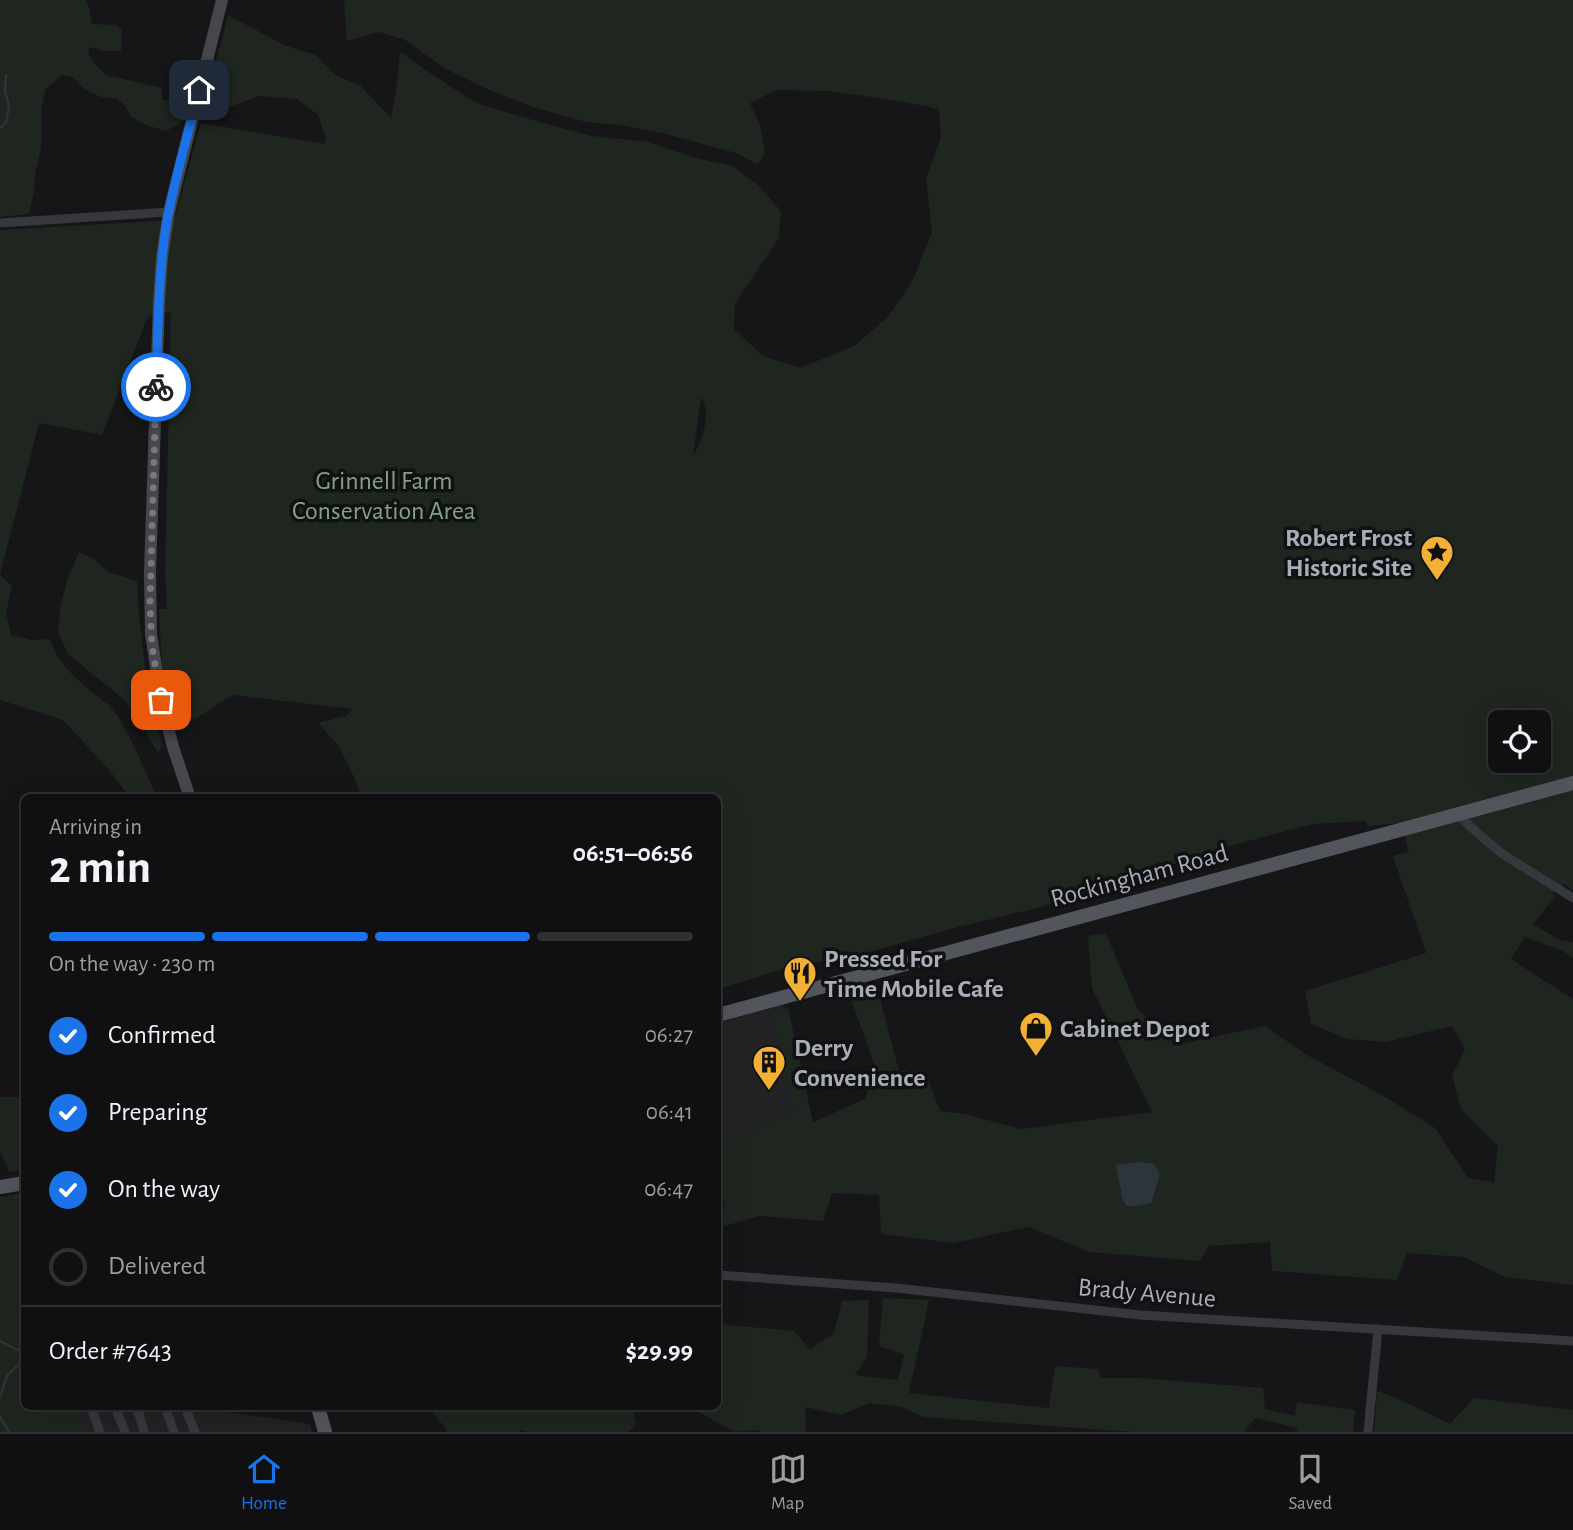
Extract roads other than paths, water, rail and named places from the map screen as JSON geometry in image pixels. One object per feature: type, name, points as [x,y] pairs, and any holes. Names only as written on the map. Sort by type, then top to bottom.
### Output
[{"type":"main road","name":"Rockingham Road","points":[[721,1014],[1573,783]]},
{"type":"main road","points":[[0,1187],[21,1184]]},
{"type":"main road","points":[[319,1410],[325,1432]]},
{"type":"street","points":[[189,794],[161,700],[150,623],[159,302],[169,212],[222,0]]},
{"type":"street","points":[[0,223],[169,212]]},
{"type":"street","points":[[1457,814],[1504,855],[1573,898]]},
{"type":"street","name":"Brady Avenue","points":[[721,1275],[896,1288],[1140,1315],[1573,1341]]},
{"type":"street","points":[[1368,1432],[1378,1329]]},
{"type":"street","points":[[92,1410],[100,1432]]},
{"type":"street","points":[[116,1410],[125,1432]]},
{"type":"street","points":[[137,1410],[144,1432]]},
{"type":"street","points":[[166,1410],[174,1432]]},
{"type":"street","points":[[186,1410],[195,1432]]},
{"type":"waterway","points":[[0,128],[6,123],[9,106],[5,91],[6,75]]},
{"type":"waterway","points":[[0,1341],[21,1352]]},
{"type":"waterway","points":[[0,1397],[7,1376],[20,1363],[21,1358]]},
{"type":"waterway","points":[[0,1417],[9,1432]]},
{"type":"place","name":"Robert Frost Historic Site","points":[[1437,582]]},
{"type":"place","name":"Pressed For Time Mobile Cafe","points":[[800,1003]]},
{"type":"place","name":"Cabinet Depot","points":[[1036,1058]]},
{"type":"place","name":"Derry Convenience","points":[[769,1092]]},
{"type":"park label","name":"Grinnell Farm Conservation Area","points":[[384,495]]}]
